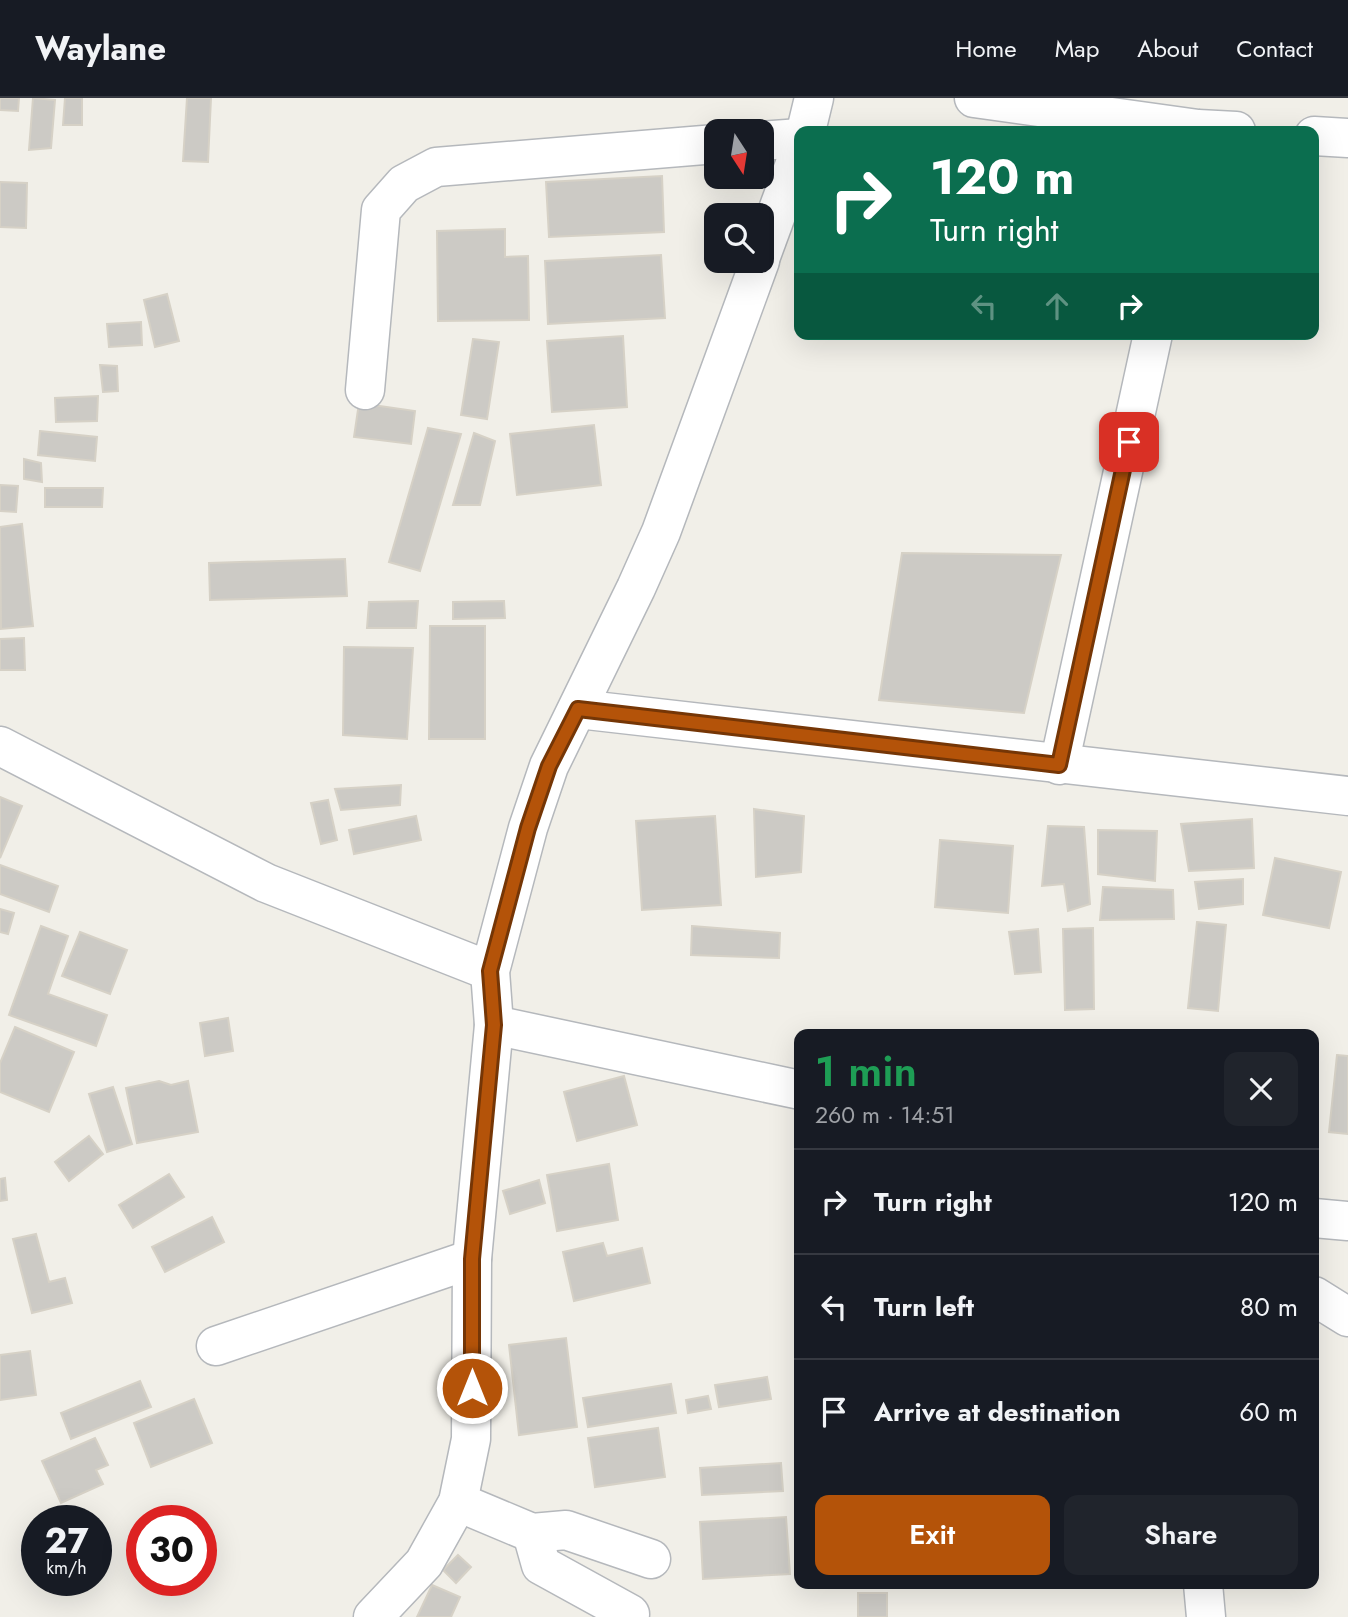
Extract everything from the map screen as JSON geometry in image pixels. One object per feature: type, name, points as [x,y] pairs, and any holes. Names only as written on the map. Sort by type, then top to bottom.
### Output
[{"type":"street","points":[[807,126],[814,98]]},
{"type":"street","points":[[974,98],[1169,126]]},
{"type":"street","points":[[1319,136],[1348,138]]},
{"type":"street","points":[[774,140],[794,138]]},
{"type":"street","points":[[365,390],[381,210],[404,184],[436,167],[704,146]]},
{"type":"street","points":[[774,220],[794,166]]},
{"type":"street","points":[[373,1617],[424,1563],[458,1502],[471,1439],[472,1259],[494,1025],[490,971],[528,828],[549,766],[661,532],[755,273]]},
{"type":"street","points":[[1059,765],[1152,340]]},
{"type":"street","points":[[578,709],[1348,796]]},
{"type":"street","points":[[0,746],[266,883],[490,971]]},
{"type":"street","points":[[494,1025],[794,1089]]},
{"type":"street","points":[[1319,1218],[1348,1221]]},
{"type":"street","points":[[216,1346],[472,1259]]},
{"type":"street","points":[[1319,1299],[1348,1317]]},
{"type":"street","points":[[458,1502],[532,1533],[566,1530],[652,1559]]},
{"type":"street","points":[[532,1533],[541,1565],[630,1614]]},
{"type":"street","points":[[1203,1589],[1206,1617]]},
{"type":"building","points":[[0,98],[19,98],[18,111],[0,110]]},
{"type":"building","points":[[33,98],[55,100],[51,148],[29,150]]},
{"type":"building","points":[[65,98],[82,98],[82,125],[63,125]]},
{"type":"building","points":[[187,98],[211,98],[208,162],[183,161]]},
{"type":"building","points":[[662,176],[664,232],[549,237],[546,182]]},
{"type":"building","points":[[0,182],[27,183],[26,228],[0,227]]},
{"type":"building","points":[[505,229],[505,257],[528,256],[529,320],[438,321],[437,231]]},
{"type":"building","points":[[661,255],[665,318],[548,324],[545,261]]},
{"type":"building","points":[[167,294],[179,341],[155,347],[144,300]]},
{"type":"building","points":[[141,322],[142,345],[109,347],[107,324]]},
{"type":"building","points":[[623,336],[627,407],[552,412],[547,341]]},
{"type":"building","points":[[473,339],[499,342],[487,419],[461,415]]},
{"type":"building","points":[[100,365],[117,366],[118,391],[103,392]]},
{"type":"building","points":[[98,396],[97,421],[56,422],[55,398]]},
{"type":"building","points":[[359,403],[415,411],[411,444],[354,437]]},
{"type":"building","points":[[594,425],[601,485],[517,495],[510,434]]},
{"type":"building","points":[[428,428],[461,434],[420,571],[389,562]]},
{"type":"building","points":[[40,431],[97,437],[95,461],[38,455]]},
{"type":"building","points":[[474,433],[495,441],[480,505],[453,505]]},
{"type":"building","points":[[24,459],[41,463],[42,482],[24,479]]},
{"type":"building","points":[[0,485],[18,486],[16,512],[0,511]]},
{"type":"building","points":[[45,488],[103,488],[102,507],[45,507]]},
{"type":"building","points":[[22,524],[33,626],[1,629],[0,527]]},
{"type":"building","points":[[902,553],[1061,555],[1024,713],[879,700]]},
{"type":"building","points":[[345,559],[347,596],[210,600],[209,563]]},
{"type":"building","points":[[418,601],[416,628],[367,628],[369,602]]},
{"type":"building","points":[[504,601],[505,618],[453,619],[453,602]]},
{"type":"building","points":[[430,626],[485,626],[485,739],[429,739]]},
{"type":"building","points":[[24,638],[25,670],[0,670],[0,639]]},
{"type":"building","points":[[344,647],[413,648],[407,739],[343,735]]},
{"type":"building","points":[[401,785],[400,805],[341,810],[335,789]]},
{"type":"building","points":[[0,797],[22,806],[0,858]]},
{"type":"building","points":[[328,800],[337,840],[321,844],[311,803]]},
{"type":"building","points":[[754,809],[804,816],[801,872],[756,877]]},
{"type":"building","points":[[416,816],[421,840],[354,854],[349,830]]},
{"type":"building","points":[[715,816],[721,905],[642,910],[636,821]]},
{"type":"building","points":[[1252,819],[1254,868],[1189,871],[1181,824]]},
{"type":"building","points":[[1048,826],[1084,827],[1090,904],[1068,911],[1064,884],[1042,886]]},
{"type":"building","points":[[1098,830],[1157,831],[1155,881],[1098,874]]},
{"type":"building","points":[[940,840],[1013,846],[1008,913],[935,907]]},
{"type":"building","points":[[1275,858],[1341,872],[1329,928],[1263,915]]},
{"type":"building","points":[[0,865],[58,886],[49,912],[0,894]]},
{"type":"building","points":[[1243,879],[1243,904],[1199,909],[1195,882]]},
{"type":"building","points":[[1103,887],[1173,890],[1174,919],[1100,920]]},
{"type":"building","points":[[0,909],[14,913],[8,934],[0,932]]},
{"type":"building","points":[[1197,922],[1226,925],[1218,1011],[1188,1008]]},
{"type":"building","points":[[41,926],[68,936],[48,994],[107,1015],[96,1046],[9,1015]]},
{"type":"building","points":[[692,926],[780,933],[779,958],[691,955]]},
{"type":"building","points":[[1093,928],[1094,1009],[1065,1010],[1063,929]]},
{"type":"building","points":[[1038,929],[1041,972],[1015,974],[1009,932]]},
{"type":"building","points":[[80,932],[127,950],[110,994],[62,976]]},
{"type":"building","points":[[228,1018],[233,1051],[205,1056],[200,1023]]},
{"type":"building","points":[[15,1027],[74,1052],[49,1112],[0,1092],[0,1063]]},
{"type":"building","points":[[1337,1055],[1348,1056],[1348,1134],[1329,1132]]},
{"type":"building","points":[[624,1076],[637,1125],[577,1141],[564,1092]]},
{"type":"building","points":[[159,1081],[171,1085],[188,1081],[198,1132],[137,1143],[126,1088]]},
{"type":"building","points":[[113,1087],[132,1144],[107,1152],[89,1094]]},
{"type":"building","points":[[89,1136],[103,1154],[69,1181],[55,1162]]},
{"type":"building","points":[[609,1164],[618,1220],[557,1231],[547,1175]]},
{"type":"building","points":[[169,1174],[184,1197],[133,1228],[119,1205]]},
{"type":"building","points":[[5,1178],[7,1200],[0,1201],[0,1179]]},
{"type":"building","points":[[539,1180],[545,1203],[510,1214],[503,1191]]},
{"type":"building","points":[[212,1217],[224,1242],[165,1272],[152,1247]]},
{"type":"building","points":[[36,1234],[49,1282],[65,1278],[72,1303],[32,1313],[13,1239]]},
{"type":"building","points":[[603,1243],[607,1256],[642,1248],[650,1283],[574,1301],[563,1252]]},
{"type":"building","points":[[566,1338],[577,1427],[519,1435],[509,1345]]},
{"type":"building","points":[[30,1351],[36,1395],[0,1400],[0,1355]]},
{"type":"building","points":[[767,1377],[771,1399],[719,1407],[715,1385]]},
{"type":"building","points":[[140,1381],[151,1407],[71,1439],[61,1413]]},
{"type":"building","points":[[671,1384],[676,1413],[588,1427],[583,1398]]},
{"type":"building","points":[[708,1396],[711,1409],[688,1413],[686,1400]]},
{"type":"building","points":[[194,1399],[212,1443],[151,1467],[134,1423]]},
{"type":"building","points":[[658,1428],[665,1477],[595,1487],[588,1438]]},
{"type":"building","points":[[95,1438],[108,1465],[96,1470],[103,1484],[61,1503],[42,1461]]},
{"type":"building","points":[[781,1463],[783,1491],[702,1495],[700,1468]]},
{"type":"building","points":[[786,1517],[790,1574],[703,1579],[700,1522]]},
{"type":"building","points":[[458,1555],[471,1567],[456,1583],[443,1570]]},
{"type":"building","points":[[432,1585],[460,1597],[451,1617],[417,1617]]},
{"type":"building","points":[[858,1593],[887,1593],[887,1617],[858,1617]]},
{"type":"route","points":[[472,1388],[472,1259],[494,1025],[490,971],[528,828],[549,766],[578,709],[1059,765],[1129,442]]}]
